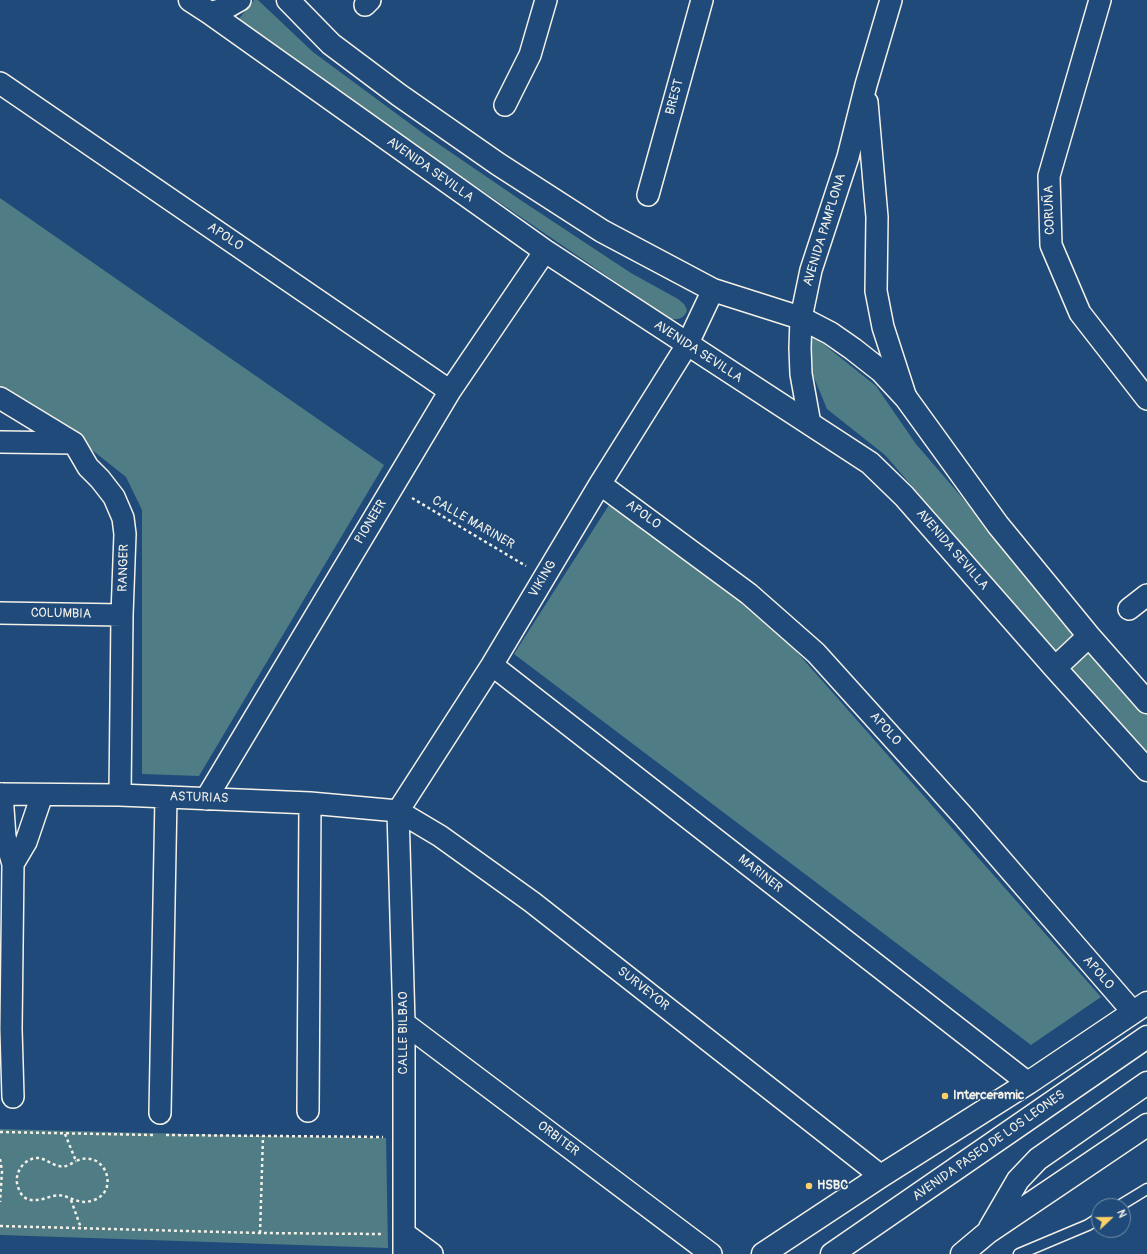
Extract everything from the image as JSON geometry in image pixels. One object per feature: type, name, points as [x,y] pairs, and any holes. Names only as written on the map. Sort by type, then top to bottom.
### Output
[{"type":"street","name":"AVENIDA SEVILLA","points":[[190,0],[545,251],[870,463],[904,496],[1147,770]]},
{"type":"street","points":[[210,13],[226,8],[240,0]]},
{"type":"street","points":[[288,0],[331,44],[399,95],[492,160],[602,232],[713,290],[801,318],[830,333],[881,371],[906,398],[998,525],[1089,636],[1147,702]]},
{"type":"street","points":[[505,105],[530,55],[546,0]]},
{"type":"street","name":"BREST","points":[[648,195],[702,0]]},
{"type":"street","name":"AVENIDA PAMPLONA","points":[[810,424],[801,374],[800,348],[801,318],[810,270],[848,156],[866,85],[891,0]]},
{"type":"street","name":"CORUÑA","points":[[1100,0],[1049,176],[1051,245],[1080,313],[1147,399]]},
{"type":"street","name":"APOLO","points":[[0,83],[450,390]]},
{"type":"street","name":"AVENIDA PAMPLONA","points":[[866,85],[877,217],[876,291],[883,327],[906,398]]},
{"type":"street","name":"PIONEER","points":[[206,798],[450,390],[545,251]]},
{"type":"street","name":"VIKING","points":[[398,811],[492,665],[600,484],[687,345],[713,290]]},
{"type":"street","name":"RANGER","points":[[0,398],[74,443],[88,467],[100,479],[114,497],[123,518],[125,534],[122,615],[120,795]]},
{"type":"street","points":[[0,442],[74,443]]},
{"type":"street","name":"APOLO","points":[[600,484],[749,594],[816,653],[964,817],[1140,1008]]},
{"type":"street","points":[[1129,608],[1147,595]]},
{"type":"street","name":"COLUMBIA","points":[[0,613],[122,615]]},
{"type":"street","points":[[1055,668],[1089,636]]},
{"type":"street","name":"MARINER","points":[[492,665],[1028,1083]]},
{"type":"street","points":[[1,794],[5,837],[13,864],[11,1029],[12,1097]]},
{"type":"street","name":"ASTURIAS","points":[[1,794],[120,795],[206,798],[310,803],[398,811]]},
{"type":"street","points":[[13,864],[26,842],[42,795]]},
{"type":"street","points":[[160,1113],[166,797]]},
{"type":"street","points":[[308,1111],[310,803]]},
{"type":"street","name":"CALLE BILBAO","points":[[398,811],[404,1024],[404,1244]]},
{"type":"street","name":"SURVEYOR","points":[[398,811],[440,836],[532,902],[881,1176]]},
{"type":"street","points":[[764,1254],[881,1176],[1028,1083],[1140,1008]]},
{"type":"street","name":"ORBITER","points":[[404,1024],[711,1254]]},
{"type":"street","name":"AVENIDA PASEO DE LOS LEONES","points":[[832,1254],[1147,1037]]},
{"type":"street","points":[[987,1232],[1018,1180],[1038,1159],[1147,1083]]},
{"type":"street","points":[[962,1254],[987,1232],[1147,1125]]},
{"type":"street","points":[[404,1244],[432,1254]]},
{"type":"lane","points":[[1131,1199],[1147,1189]]},
{"type":"lane","points":[[1019,1254],[1091,1223]]},
{"type":"path","name":"CALLE MARINER","points":[[392,487],[544,576]]},
{"type":"path","points":[[0,1132],[404,1137]]},
{"type":"path","points":[[65,1134],[76,1161]]},
{"type":"path","points":[[260,1234],[264,1136]]},
{"type":"path","points":[[71,1200],[88,1202],[96,1199],[105,1192],[108,1185],[108,1178],[104,1168],[98,1162],[90,1158],[83,1158],[64,1167],[58,1166],[41,1158],[35,1158],[27,1162],[18,1170],[16,1177],[18,1190],[22,1195],[29,1200],[40,1201],[59,1195],[66,1196],[71,1200],[81,1228]]},
{"type":"path","points":[[0,1159],[2,1171],[0,1202]]},
{"type":"path","points":[[0,1226],[260,1234],[404,1244]]},
{"type":"green space","points":[[254,0],[258,0],[313,52],[424,134],[631,273],[678,299],[684,304],[687,310],[685,315],[679,319],[670,319],[237,21]]},
{"type":"green space","points":[[0,198],[384,465],[199,776],[142,774],[142,510],[126,477],[92,450],[0,388]]},
{"type":"green space","points":[[812,335],[876,386],[916,444],[1147,712],[1147,752],[1051,646],[885,455],[827,409],[808,363]]},
{"type":"green space","points":[[609,505],[766,617],[1101,997],[1031,1045],[514,654]]},
{"type":"green space","points":[[0,1129],[386,1138],[388,1248],[0,1235]]},
{"type":"place","name":"Interceramic","points":[[945,1096]]},
{"type":"place","name":"HSBC","points":[[809,1186]]}]
